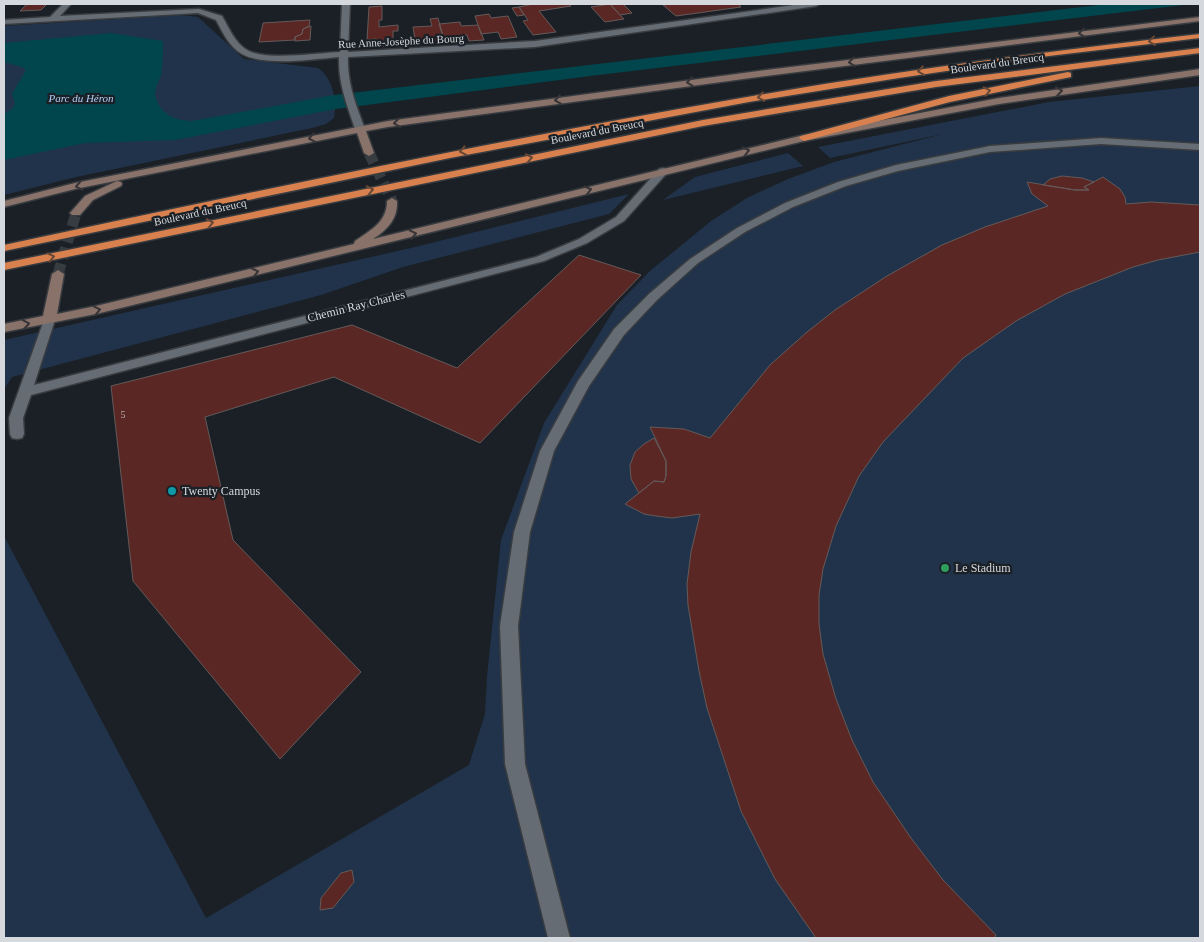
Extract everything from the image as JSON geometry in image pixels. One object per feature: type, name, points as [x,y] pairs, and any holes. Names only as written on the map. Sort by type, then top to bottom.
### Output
[{"type":"highway","name":"Boulevard du Breucq","points":[[4,248],[392,165],[714,104],[998,60],[1200,36]]},
{"type":"highway","name":"Boulevard du Breucq","points":[[4,267],[704,122],[936,84],[1200,51]]},
{"type":"highway","points":[[804,138],[949,99],[1200,51]]},
{"type":"main road","name":"Boulevard du Breucq","points":[[144,174],[360,129],[710,80],[1200,19]]},
{"type":"main road","points":[[4,328],[49,320],[349,249],[804,138],[1018,98],[1200,72]]},
{"type":"main road","points":[[360,129],[369,153]]},
{"type":"main road","points":[[4,204],[74,186],[144,174]]},
{"type":"main road","points":[[76,213],[80,206],[99,192],[144,174]]},
{"type":"main road","points":[[349,249],[380,229],[390,220],[394,210],[392,201]]},
{"type":"main road","points":[[49,320],[58,274]]},
{"type":"street","points":[[53,19],[67,4]]},
{"type":"street","points":[[346,4],[343,73],[346,90],[360,129]]},
{"type":"street","name":"Rue Anne-Josèphe du Bourg","points":[[4,22],[199,11],[219,18],[231,39],[244,52],[251,55],[279,58],[535,44],[816,4]]},
{"type":"street","points":[[559,938],[515,764],[509,626],[522,532],[547,451],[583,384],[619,332],[653,297],[681,273],[726,241],[789,205],[842,184],[896,168],[990,149],[1101,141],[1200,147]]},
{"type":"street","name":"Chemin Ray Charles","points":[[24,392],[540,258],[583,241],[620,219],[663,171]]},
{"type":"street","points":[[16,434],[16,418],[49,320]]},
{"type":"green space","name":"Parc du Héron","points":[[180,15],[198,17],[244,59],[318,68],[323,72],[333,90],[334,118],[326,124],[312,128],[76,177],[4,195],[4,26]]},
{"type":"green space","name":"Le Stadium","points":[[1200,86],[1200,938],[4,938],[4,536],[206,918],[469,765],[485,714],[501,540],[544,423],[617,305],[650,271],[711,221],[747,198],[788,179],[834,162],[943,134],[830,158],[818,147],[1049,102]]},
{"type":"green space","points":[[788,153],[803,166],[663,200],[695,177]]},
{"type":"green space","points":[[629,194],[609,214],[403,267],[321,295],[12,377],[4,389],[4,340],[411,248]]},
{"type":"shaded area","points":[[1107,4],[1184,5],[590,76],[336,109],[175,140],[85,143],[4,160],[4,114],[12,109],[15,104],[12,94],[26,70],[4,62],[4,43],[111,33],[163,41],[162,71],[155,92],[157,101],[168,115],[192,121],[334,95]]},
{"type":"building","points":[[27,4],[47,4],[41,10],[20,11]]},
{"type":"building","points":[[533,4],[569,4],[571,6],[539,11],[556,32],[533,35],[523,21],[528,20],[519,7]]},
{"type":"building","points":[[610,4],[623,4],[632,13],[620,15]]},
{"type":"building","points":[[610,4],[624,19],[605,22],[591,7]]},
{"type":"building","points":[[738,4],[741,7],[676,16],[663,5]]},
{"type":"building","points":[[382,6],[382,20],[379,20],[379,27],[398,25],[398,31],[393,31],[393,43],[410,42],[410,45],[377,47],[376,39],[367,40],[369,7]]},
{"type":"building","points":[[519,7],[524,15],[517,16],[512,8]]},
{"type":"building","points":[[489,14],[491,18],[508,16],[517,37],[501,39],[498,32],[481,34],[475,16]]},
{"type":"building","points":[[438,18],[445,43],[416,45],[413,27],[432,26],[430,19]]},
{"type":"building","points":[[310,20],[309,26],[303,29],[302,34],[295,37],[295,40],[259,42],[263,23]]},
{"type":"building","points":[[460,22],[461,26],[478,25],[484,40],[469,41],[467,35],[443,37],[439,24]]},
{"type":"building","points":[[311,26],[310,40],[295,41],[295,37],[302,34],[303,29]]},
{"type":"building","points":[[1062,176],[1082,178],[1094,182],[1084,187],[1089,190],[1075,190],[1043,185],[1050,179]]},
{"type":"building","points":[[1103,177],[1120,189],[1125,197],[1126,204],[1151,202],[1200,205],[1200,252],[1133,267],[1065,294],[1016,321],[963,358],[883,442],[859,476],[836,526],[823,569],[819,595],[819,624],[823,654],[836,699],[852,740],[873,782],[911,838],[943,880],[996,935],[994,938],[816,938],[775,879],[741,811],[707,708],[688,605],[687,584],[691,552],[700,514],[672,518],[656,516],[644,514],[625,504],[654,481],[664,482],[666,476],[666,461],[650,427],[684,429],[710,438],[770,365],[835,310],[887,276],[942,245],[985,227],[1048,206],[1032,194],[1027,182],[1075,190],[1089,190],[1084,187]]},
{"type":"building","name":"Twenty Campus","points":[[579,255],[641,275],[480,443],[334,377],[205,417],[233,540],[361,672],[280,759],[133,581],[111,386],[352,325],[457,368]]},
{"type":"building","points":[[654,438],[666,461],[666,476],[664,482],[654,481],[639,493],[631,479],[630,465],[635,452]]},
{"type":"building","points":[[352,870],[354,882],[333,908],[320,910],[321,898],[341,873]]},
{"type":"tunnel","points":[[369,153],[392,201]]},
{"type":"tunnel","points":[[58,274],[76,213]]},
{"type":"place","name":"Twenty Campus","points":[[172,491]]},
{"type":"place","name":"Le Stadium","points":[[945,568]]}]
